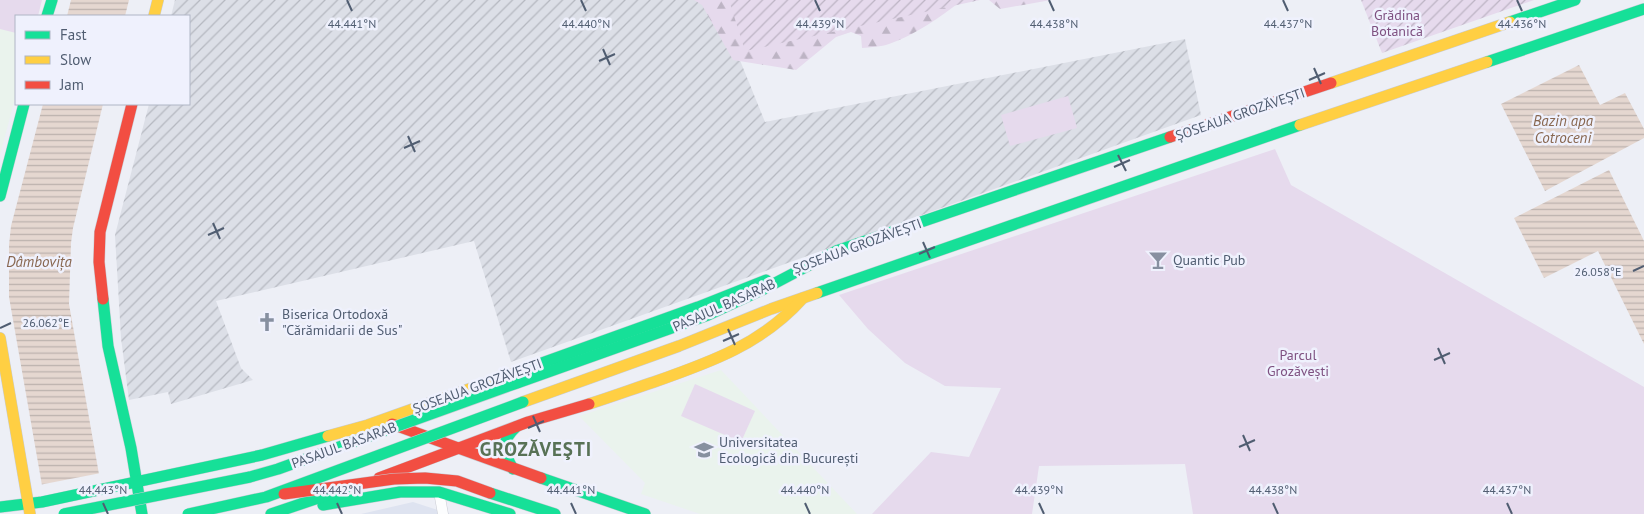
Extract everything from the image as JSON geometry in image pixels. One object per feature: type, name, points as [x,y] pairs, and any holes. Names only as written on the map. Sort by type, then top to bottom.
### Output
[{"type":"main road","points":[[48,15],[52,0]]},
{"type":"main road","points":[[154,15],[158,0]]},
{"type":"main road","name":"ȘOSEAUA GROZĂVEȘTI","points":[[0,507],[29,509],[42,502],[262,455],[368,425],[698,307],[836,251],[1575,0]]},
{"type":"main road","points":[[275,513],[458,449],[517,426],[686,370],[741,348],[780,322],[804,298],[1264,137],[1644,9]]},
{"type":"main road","points":[[0,196],[24,105]]},
{"type":"main road","points":[[132,105],[100,232],[99,262],[108,346],[142,514]]},
{"type":"main road","name":"PASAJUL BASARAB","points":[[64,514],[250,477],[278,469],[708,315],[764,289],[836,251]]},
{"type":"main road","name":"PASAJUL BASARAB","points":[[188,514],[266,497],[523,402],[688,344],[771,309],[804,298]]},
{"type":"main road","points":[[0,338],[29,509]]},
{"type":"main road","points":[[368,425],[390,424],[645,514]]},
{"type":"main road","points":[[513,469],[504,452],[504,444],[506,436],[517,426]]},
{"type":"main road","points":[[266,497],[375,482],[425,478],[457,482],[555,514]]},
{"type":"main road","points":[[275,513],[400,492],[439,492],[510,514]]},
{"type":"street","points":[[439,492],[443,514]]},
{"type":"shaded area","points":[[0,0],[42,0],[38,15],[15,15],[15,99],[0,155]]},
{"type":"shaded area","points":[[175,0],[705,0],[718,6],[765,122],[1185,39],[1201,115],[511,362],[474,241],[216,301],[241,368],[253,380],[171,404],[168,392],[129,400],[121,338],[115,235],[149,105],[190,105],[190,15],[171,15]]},
{"type":"shaded area","name":"Universitatea Ecologică din București","points":[[721,370],[857,514],[700,514],[641,494],[645,483],[579,416]]},
{"type":"shaded area","points":[[413,502],[450,514],[361,514]]},
{"type":"green space","points":[[0,0],[42,0],[38,15],[15,15],[15,33],[0,29]]},
{"type":"green space","points":[[694,0],[962,0],[918,31],[886,45],[862,48],[861,36],[851,32],[836,37],[796,70],[733,60],[702,5]]},
{"type":"green space","points":[[729,0],[980,0],[745,51]]},
{"type":"green space","points":[[989,0],[1051,0],[1000,9]]},
{"type":"green space","name":"Grădina Botanică","points":[[1361,0],[1534,0],[1382,53]]},
{"type":"green space","points":[[1068,96],[1077,128],[1010,146],[1001,115]]},
{"type":"green space","name":"Parcul Grozăvești","points":[[1275,149],[1291,185],[1644,387],[1644,514],[1193,514],[1185,464],[1039,466],[1032,514],[872,514],[931,452],[969,457],[1001,388],[945,386],[905,363],[868,329],[839,295]]},
{"type":"green space","points":[[695,384],[755,411],[741,442],[681,416]]},
{"type":"water","points":[[71,0],[129,0],[125,15],[67,15]]},
{"type":"water","name":"Bazin apa Cotroceni","points":[[1579,65],[1600,105],[1625,93],[1644,129],[1644,138],[1545,191],[1501,104]]},
{"type":"water","name":"Dâmbovița","points":[[43,105],[103,105],[73,228],[69,304],[106,514],[47,514],[9,297],[11,226]]},
{"type":"water","name":"Bazin apa Cotroceni","points":[[1609,170],[1644,241],[1644,344],[1598,251],[1544,278],[1514,218]]},
{"type":"pier","points":[[101,473],[108,514],[44,514],[39,485]]},
{"type":"traffic: fast","points":[[47,15],[52,0]]},
{"type":"traffic: fast","points":[[1510,22],[1575,0]]},
{"type":"traffic: fast","points":[[1487,62],[1644,9]]},
{"type":"traffic: fast","points":[[0,196],[24,105]]},
{"type":"traffic: fast","points":[[817,293],[1300,125]]},
{"type":"traffic: fast","points":[[517,383],[708,315],[764,289],[836,251],[1170,137]]},
{"type":"traffic: fast","points":[[517,372],[698,307],[766,280]]},
{"type":"traffic: fast","points":[[103,299],[108,346],[131,448],[142,514]]},
{"type":"traffic: fast","points":[[64,514],[250,477],[278,469],[517,383]]},
{"type":"traffic: fast","points":[[188,514],[266,497],[523,402]]},
{"type":"traffic: fast","points":[[513,469],[505,452],[505,442],[516,427]]},
{"type":"traffic: fast","points":[[0,507],[42,502],[262,455],[328,436]]},
{"type":"traffic: fast","points":[[541,478],[645,514]]},
{"type":"traffic: fast","points":[[271,514],[345,489]]},
{"type":"traffic: fast","points":[[323,505],[400,492],[439,492],[510,514]]},
{"type":"traffic: fast","points":[[490,493],[555,514]]},
{"type":"traffic: slow","points":[[154,15],[158,0]]},
{"type":"traffic: slow","points":[[1331,83],[1510,22]]},
{"type":"traffic: slow","points":[[1300,125],[1487,62]]},
{"type":"traffic: slow","points":[[523,402],[679,346],[771,309],[817,293]]},
{"type":"traffic: slow","points":[[589,404],[696,367],[734,350],[770,328],[803,298]]},
{"type":"traffic: slow","points":[[0,338],[30,514]]},
{"type":"traffic: slow","points":[[328,436],[368,425],[517,372]]},
{"type":"traffic: jam","points":[[1170,137],[1331,83]]},
{"type":"traffic: jam","points":[[103,299],[99,262],[100,232],[132,105]]},
{"type":"traffic: jam","points":[[379,478],[528,422],[589,404]]},
{"type":"traffic: jam","points":[[392,424],[541,478]]},
{"type":"traffic: jam","points":[[284,494],[394,479],[425,478],[457,481],[490,493]]},
{"type":"place","name":"Quantic Pub","points":[[1158,260]]},
{"type":"place","name":"Biserica Ortodoxă \"Cărămidarii de Sus\"","points":[[267,322]]},
{"type":"place","name":"Universitatea Ecologică din București","points":[[704,450]]},
{"type":"district","name":"GROZĂVEŞTI","points":[[536,449]]}]
